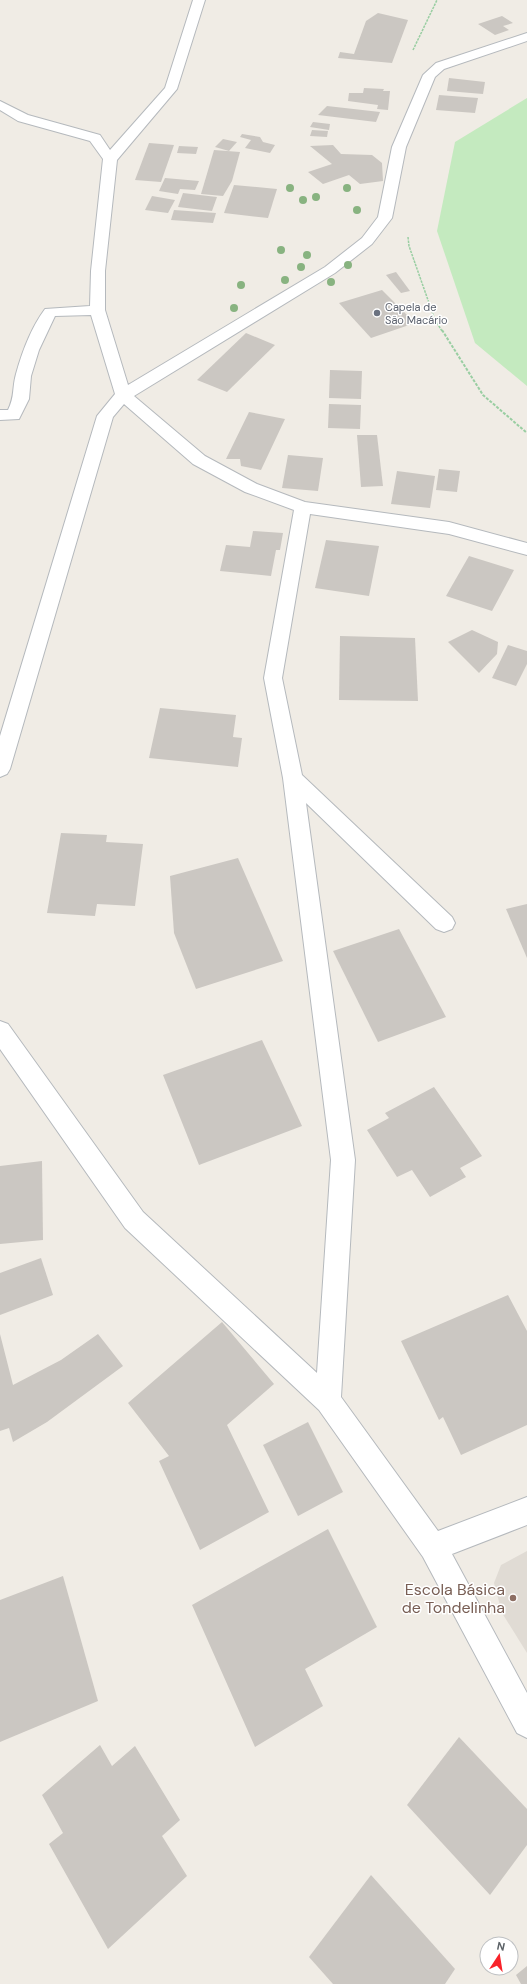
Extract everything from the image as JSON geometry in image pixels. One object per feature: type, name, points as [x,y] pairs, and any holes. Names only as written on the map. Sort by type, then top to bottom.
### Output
[{"type":"street","points":[[199,0],[171,89],[110,159],[98,271],[97,310],[123,395],[199,460],[251,488],[302,507],[449,528],[527,549]]},
{"type":"street","points":[[0,769],[105,416],[123,395],[330,270],[367,241],[385,218],[399,147],[429,75],[440,66],[527,37]]},
{"type":"street","points":[[0,106],[23,118],[95,138],[110,159]]},
{"type":"street","points":[[0,415],[13,415],[21,399],[23,376],[31,350],[50,312],[97,310]]},
{"type":"street","points":[[302,507],[273,678],[293,778],[343,1160],[328,1401]]},
{"type":"street","points":[[293,778],[444,923]]},
{"type":"street","points":[[0,1031],[134,1220],[328,1401],[433,1547],[527,1724]]},
{"type":"street","points":[[433,1547],[527,1511]]},
{"type":"path","points":[[413,50],[437,0]]},
{"type":"path","points":[[408,231],[409,246],[435,320],[482,395],[527,434]]},
{"type":"shaded area","name":"Escola Básica de Tondelinha","points":[[527,1551],[527,1653],[502,1613],[494,1583],[501,1565]]},
{"type":"green space","points":[[527,98],[527,386],[475,343],[437,231],[455,142]]},
{"type":"building","points":[[378,13],[408,20],[392,63],[338,58],[340,52],[354,54],[366,21]]},
{"type":"building","points":[[502,16],[513,23],[503,26],[509,30],[495,35],[478,24]]},
{"type":"building","points":[[449,78],[485,82],[483,94],[447,91]]},
{"type":"building","points":[[364,88],[384,89],[383,91],[390,91],[388,110],[377,109],[378,105],[348,101],[349,93],[363,93]]},
{"type":"building","points":[[439,95],[478,98],[475,113],[436,110]]},
{"type":"building","points":[[327,106],[380,112],[376,122],[318,115]]},
{"type":"building","points":[[313,122],[330,124],[329,130],[310,127]]},
{"type":"building","points":[[312,130],[328,131],[327,137],[310,136]]},
{"type":"building","points":[[242,134],[260,137],[263,142],[275,145],[270,153],[245,148],[251,140],[240,137]]},
{"type":"building","points":[[223,139],[237,142],[229,151],[215,147]]},
{"type":"building","points":[[149,143],[174,145],[161,182],[135,180]]},
{"type":"building","points":[[333,145],[341,154],[372,155],[382,163],[383,181],[360,184],[349,175],[323,184],[308,172],[332,164],[310,146]]},
{"type":"building","points":[[179,146],[198,147],[196,154],[177,153]]},
{"type":"building","points":[[214,150],[240,152],[232,181],[223,196],[201,194]]},
{"type":"building","points":[[165,178],[199,181],[195,190],[180,189],[178,194],[159,191]]},
{"type":"building","points":[[234,185],[277,189],[268,218],[224,213]]},
{"type":"building","points":[[183,193],[217,197],[212,211],[178,207]]},
{"type":"building","points":[[152,196],[175,200],[168,213],[145,210]]},
{"type":"building","points":[[174,210],[216,213],[213,223],[171,220]]},
{"type":"building","points":[[396,272],[410,291],[401,293],[386,275]]},
{"type":"building","name":"Capela de São Macário","points":[[382,290],[415,323],[371,338],[339,303]]},
{"type":"building","points":[[246,333],[275,345],[227,392],[197,380]]},
{"type":"building","points":[[330,370],[362,371],[361,399],[329,398]]},
{"type":"building","points":[[329,404],[361,405],[360,429],[328,428]]},
{"type":"building","points":[[249,412],[285,419],[261,470],[241,466],[240,459],[226,459]]},
{"type":"building","points":[[357,435],[377,435],[383,486],[361,487]]},
{"type":"building","points":[[288,455],[323,458],[318,491],[282,488]]},
{"type":"building","points":[[439,469],[460,471],[457,492],[436,490]]},
{"type":"building","points":[[397,471],[435,476],[430,508],[391,504]]},
{"type":"building","points":[[253,531],[283,533],[280,550],[276,550],[271,576],[220,571],[226,545],[250,547]]},
{"type":"building","points":[[326,540],[379,546],[369,596],[315,588]]},
{"type":"building","points":[[469,556],[514,570],[492,611],[446,596]]},
{"type":"building","points":[[472,630],[498,642],[497,654],[479,673],[448,642]]},
{"type":"building","points":[[340,636],[415,638],[418,701],[339,700]]},
{"type":"building","points":[[508,645],[527,651],[527,664],[516,686],[492,678]]},
{"type":"building","points":[[160,708],[236,715],[233,737],[242,738],[238,767],[149,758]]},
{"type":"building","points":[[61,833],[107,835],[106,842],[143,844],[135,906],[97,904],[95,916],[47,913]]},
{"type":"building","points":[[238,858],[283,961],[196,989],[174,933],[170,876]]},
{"type":"building","points":[[527,904],[527,958],[506,909]]},
{"type":"building","points":[[399,929],[446,1017],[378,1042],[333,951]]},
{"type":"building","points":[[262,1040],[302,1126],[199,1165],[163,1075]]},
{"type":"building","points":[[434,1087],[482,1156],[460,1168],[466,1177],[430,1197],[412,1170],[397,1177],[367,1130],[389,1118],[385,1113]]},
{"type":"building","points":[[42,1161],[43,1240],[0,1244],[0,1166]]},
{"type":"building","points":[[41,1258],[53,1295],[0,1315],[0,1273]]},
{"type":"building","points":[[508,1295],[527,1331],[527,1425],[461,1455],[443,1417],[439,1420],[401,1341]]},
{"type":"building","points":[[222,1322],[274,1384],[227,1425],[269,1512],[200,1550],[159,1461],[169,1456],[128,1403]]},
{"type":"building","points":[[0,1334],[13,1385],[61,1360],[98,1334],[123,1366],[47,1422],[13,1442],[9,1428],[0,1431]]},
{"type":"building","points":[[308,1422],[343,1492],[298,1516],[263,1445]]},
{"type":"building","points":[[328,1529],[377,1627],[305,1669],[323,1706],[255,1747],[192,1605]]},
{"type":"building","points":[[63,1576],[98,1701],[0,1742],[0,1600]]},
{"type":"building","points":[[459,1737],[527,1809],[527,1845],[490,1895],[407,1805]]},
{"type":"building","points":[[100,1745],[112,1766],[135,1746],[180,1820],[162,1836],[187,1876],[108,1949],[49,1844],[63,1833],[42,1795]]},
{"type":"building","points":[[371,1875],[455,1969],[445,1984],[333,1984],[309,1957]]},
{"type":"building","points":[[527,1966],[527,1984],[521,1984],[517,1976],[519,1976],[519,1973]]},
{"type":"place","name":"Capela de São Macário","points":[[377,313]]},
{"type":"place","name":"Escola Básica de Tondelinha","points":[[513,1598]]}]
